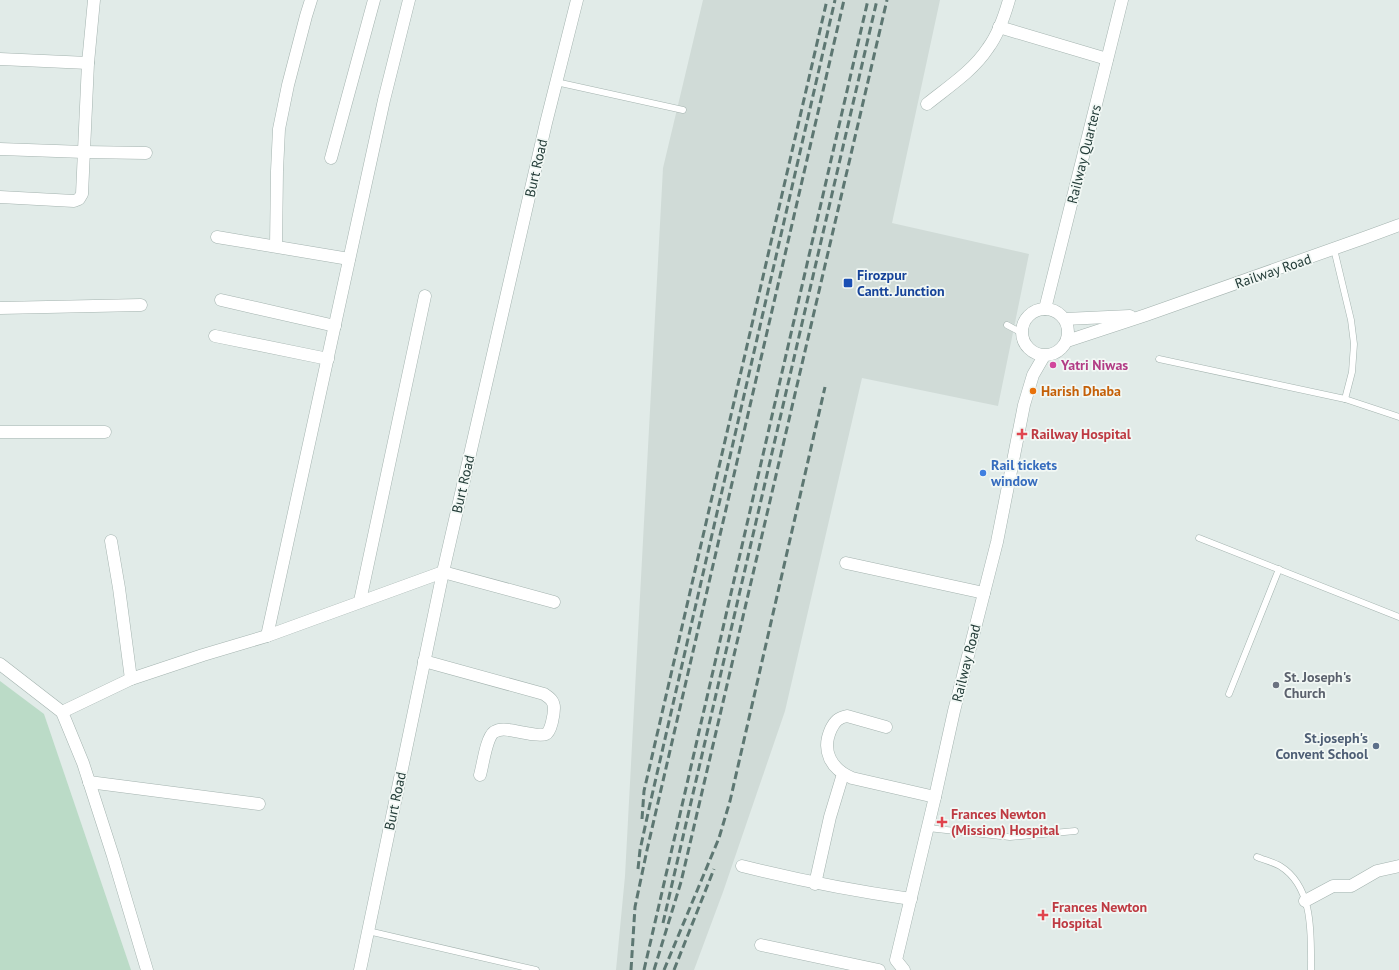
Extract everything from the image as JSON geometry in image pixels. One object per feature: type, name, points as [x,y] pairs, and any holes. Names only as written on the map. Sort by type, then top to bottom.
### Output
[{"type":"street","points":[[0,198],[74,201],[79,199],[82,194],[88,63],[94,0]]},
{"type":"street","points":[[276,246],[279,129],[288,85],[311,0]]},
{"type":"street","points":[[331,158],[374,0]]},
{"type":"street","points":[[267,636],[384,100],[409,0]]},
{"type":"street","name":"Burt Road","points":[[360,970],[443,572],[556,82],[577,0]]},
{"type":"street","points":[[927,104],[968,71],[989,48],[1006,13],[1009,0]]},
{"type":"street","name":"Railway Quarters","points":[[1045,309],[1122,0]]},
{"type":"street","points":[[999,27],[1107,59]]},
{"type":"street","points":[[0,58],[88,63]]},
{"type":"street","points":[[0,149],[146,153]]},
{"type":"street","name":"Railway Road","points":[[1068,341],[1146,315],[1399,225]]},
{"type":"street","points":[[217,237],[349,258]]},
{"type":"street","points":[[360,601],[425,296]]},
{"type":"street","points":[[221,300],[335,326]]},
{"type":"street","points":[[0,308],[141,305]]},
{"type":"street","points":[[1045,309],[1056,311],[1065,320],[1069,329],[1068,341],[1058,352],[1044,356],[1033,352],[1025,344],[1022,333],[1026,320],[1034,312],[1045,309]]},
{"type":"street","name":"Railway Road","points":[[1065,320],[1146,315]]},
{"type":"street","points":[[215,336],[328,359]]},
{"type":"street","name":"Railway Road","points":[[904,970],[895,965],[954,712],[997,542],[1024,405],[1033,375],[1044,356]]},
{"type":"street","points":[[0,432],[105,432]]},
{"type":"street","points":[[111,541],[131,679]]},
{"type":"street","points":[[846,563],[984,593]]},
{"type":"street","points":[[62,712],[131,679],[267,636],[443,572],[554,602]]},
{"type":"street","points":[[424,661],[544,694],[550,697],[553,702],[554,709],[550,730],[546,734],[504,729],[496,730],[489,740],[480,775]]},
{"type":"street","points":[[0,664],[62,712],[81,756],[147,970]]},
{"type":"street","points":[[886,727],[847,716],[840,717],[835,721],[829,735],[827,746],[829,756],[835,766],[843,774],[852,778],[935,797]]},
{"type":"street","points":[[815,884],[830,817],[843,774]]},
{"type":"street","points":[[89,782],[259,804]]},
{"type":"street","points":[[742,866],[815,884],[911,899]]},
{"type":"street","points":[[1305,901],[1333,886],[1351,886],[1376,871],[1399,866]]},
{"type":"street","points":[[760,945],[879,970]]},
{"type":"lane","points":[[556,82],[683,110]]},
{"type":"lane","points":[[1334,249],[1351,320],[1354,344],[1352,372],[1345,399]]},
{"type":"lane","points":[[1007,325],[1022,333]]},
{"type":"lane","points":[[1159,359],[1345,399],[1399,418]]},
{"type":"lane","points":[[1199,538],[1399,617]]},
{"type":"lane","points":[[1229,694],[1279,569]]},
{"type":"lane","points":[[928,828],[1010,837],[1075,831]]},
{"type":"lane","points":[[1257,857],[1280,866],[1291,876],[1303,892],[1309,915],[1311,970]]},
{"type":"lane","points":[[368,931],[536,970]]},
{"type":"shaded area","points":[[703,0],[940,0],[892,223],[1029,254],[998,406],[862,378],[785,711],[723,892],[694,970],[616,970],[625,876],[663,168]]},
{"type":"green space","points":[[0,681],[44,714],[131,970],[0,970]]},
{"type":"railway","points":[[642,819],[644,791],[827,0]]},
{"type":"railway","points":[[638,869],[640,850],[650,804],[835,0]]},
{"type":"railway","points":[[631,970],[635,907],[647,850],[844,0]]},
{"type":"railway","points":[[644,970],[868,0]]},
{"type":"railway","points":[[663,923],[877,0]]},
{"type":"railway","points":[[654,970],[681,882],[887,0]]},
{"type":"railway","points":[[664,970],[719,838],[730,801],[825,387]]},
{"type":"railway","points":[[674,970],[714,869]]},
{"type":"place","name":"Firozpur Cantt. Junction","points":[[848,283]]},
{"type":"place","name":"Yatri Niwas","points":[[1053,365]]},
{"type":"place","name":"Harish Dhaba","points":[[1033,391]]},
{"type":"place","name":"Railway Hospital","points":[[1022,434]]},
{"type":"place","name":"Rail tickets window","points":[[983,473]]},
{"type":"place","name":"St. Joseph's Church","points":[[1276,685]]},
{"type":"place","name":"St.joseph's Convent School","points":[[1376,746]]},
{"type":"place","name":"Frances Newton (Mission) Hospital","points":[[942,822]]},
{"type":"place","name":"Frances Newton Hospital","points":[[1043,915]]}]
